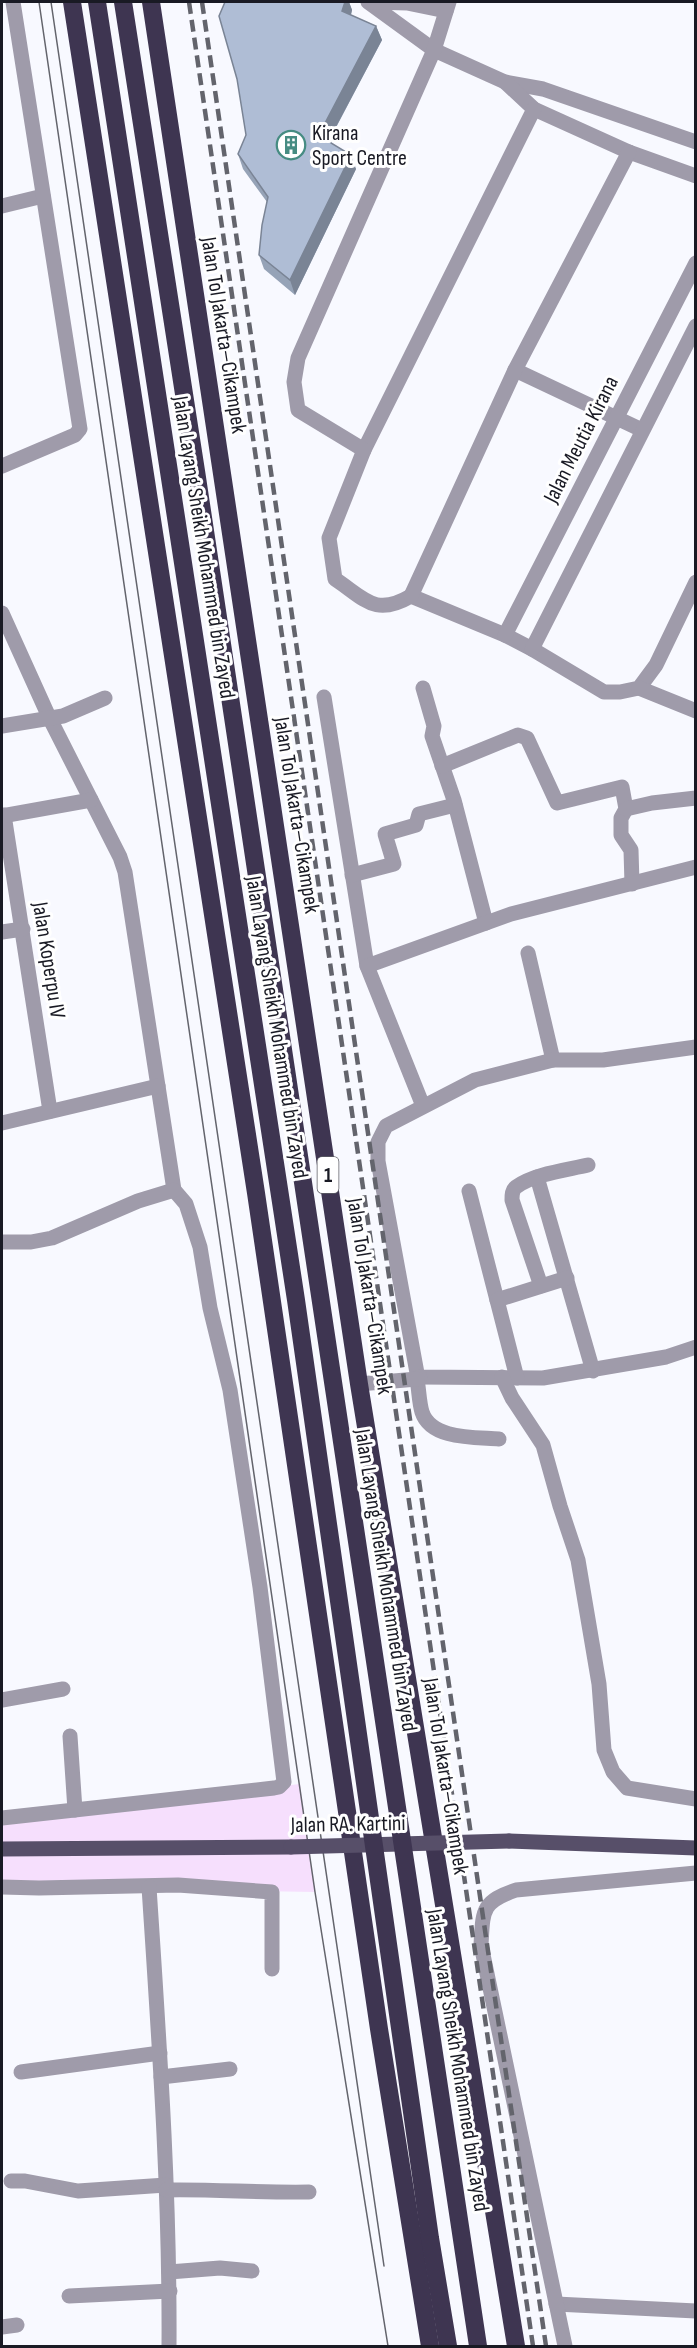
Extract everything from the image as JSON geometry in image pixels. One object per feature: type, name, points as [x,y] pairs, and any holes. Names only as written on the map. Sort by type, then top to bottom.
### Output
[{"type":"highway","points":[[72,2],[256,1194],[379,2029],[430,2346]]},
{"type":"highway","name":"Jalan Layang Sheikh Mohammed bin Zayed","points":[[97,2],[296,1300],[430,2238],[448,2346]]},
{"type":"highway","name":"Jalan Layang Sheikh Mohammed bin Zayed","points":[[123,2],[203,518],[478,2346]]},
{"type":"highway","name":"Jalan Tol Jakarta–Cikampek","points":[[151,2],[359,1384],[516,2346]]},
{"type":"main road","name":"Jalan RA. Kartini","points":[[2,1849],[291,1847],[509,1841],[696,1848]]},
{"type":"street","points":[[2,466],[75,435],[80,429],[13,2]]},
{"type":"street","points":[[364,450],[298,410],[294,382],[298,358],[434,51],[448,6],[370,2]]},
{"type":"street","points":[[370,2],[434,51],[505,82],[543,89],[696,142]]},
{"type":"street","points":[[505,82],[534,109],[629,152],[696,176]]},
{"type":"street","points":[[534,109],[364,450],[329,538],[335,579],[377,607],[395,605],[411,596],[515,370],[629,152]]},
{"type":"street","points":[[2,206],[43,196]]},
{"type":"street","name":"Jalan Meutia Kirana","points":[[505,635],[696,263]]},
{"type":"street","points":[[532,649],[696,326]]},
{"type":"street","points":[[515,370],[642,430]]},
{"type":"street","points":[[639,688],[656,665],[696,582]]},
{"type":"street","points":[[411,596],[505,635],[604,692],[620,692],[639,688],[696,711]]},
{"type":"street","points":[[2,613],[49,717],[120,857],[125,872],[174,1190],[186,1204],[196,1236],[210,1308],[230,1390],[260,1587],[284,1782],[274,1788],[2,1818]]},
{"type":"street","points":[[423,688],[434,726],[432,736],[455,805],[486,923]]},
{"type":"street","points":[[324,697],[367,966],[423,1106]]},
{"type":"street","points":[[2,726],[63,716],[105,698]]},
{"type":"street","points":[[442,766],[518,735],[527,738],[557,803],[622,787],[626,809],[621,818],[621,835],[630,850],[632,884]]},
{"type":"street","points":[[626,809],[652,803],[696,798]]},
{"type":"street","points":[[3,816],[91,800]]},
{"type":"street","points":[[352,875],[394,864],[385,834],[416,825],[419,814],[455,805]]},
{"type":"street","name":"Jalan Koperpu IV","points":[[3,816],[23,928],[50,1111]]},
{"type":"street","points":[[367,966],[511,914],[696,867]]},
{"type":"street","points":[[2,932],[23,928]]},
{"type":"street","points":[[528,953],[553,1060]]},
{"type":"street","points":[[499,1439],[461,1436],[435,1429],[423,1414],[378,1161],[378,1142],[386,1126],[475,1080],[520,1067],[553,1060],[603,1060],[696,1047]]},
{"type":"street","points":[[2,1123],[158,1086]]},
{"type":"street","points":[[541,1286],[512,1200],[512,1192],[516,1186],[537,1177],[588,1165]]},
{"type":"street","points":[[537,1177],[593,1371]]},
{"type":"street","points":[[2,1242],[31,1242],[52,1238],[138,1201],[174,1190]]},
{"type":"street","points":[[469,1191],[497,1300],[510,1378],[530,1427],[543,1445],[560,1506],[579,1560],[599,1684],[604,1750],[613,1772],[627,1788],[696,1799]]},
{"type":"street","points":[[497,1300],[567,1278]]},
{"type":"street","points":[[359,1384],[418,1378],[543,1378],[666,1357],[696,1347]]},
{"type":"street","points":[[2,1700],[63,1689]]},
{"type":"street","points":[[70,1736],[75,1810]]},
{"type":"street","points":[[564,2346],[481,1945],[483,1913],[496,1896],[516,1890],[696,1873]]},
{"type":"street","points":[[2,1887],[178,1885],[272,1892],[272,1969]]},
{"type":"street","points":[[148,1887],[160,2053],[170,2291],[169,2346]]},
{"type":"street","points":[[21,2072],[160,2053]]},
{"type":"street","points":[[161,2077],[230,2069]]},
{"type":"street","points":[[11,2181],[25,2181],[78,2191],[166,2188],[272,2193],[309,2192]]},
{"type":"street","points":[[169,2272],[220,2268],[252,2271]]},
{"type":"street","points":[[69,2296],[170,2291]]},
{"type":"street","points":[[556,2304],[696,2311]]},
{"type":"street","points":[[2,2327],[17,2325]]},
{"type":"shaded area","points":[[300,1784],[315,1892],[2,1887],[2,1818]]},
{"type":"building","name":"Kirana Sport Centre","points":[[225,2],[345,2],[342,11],[376,26],[324,125],[331,143],[351,155],[290,280],[259,255],[268,197],[238,154],[246,135],[237,79],[219,16]]},
{"type":"tram line","points":[[39,2],[315,1892],[388,2346]]},
{"type":"tram line","points":[[51,2],[384,2266]]},
{"type":"railway","points":[[189,2],[533,2346]]},
{"type":"railway","points":[[202,2],[546,2346]]},
{"type":"place","name":"Kirana Sport Centre","points":[[291,145]]}]
